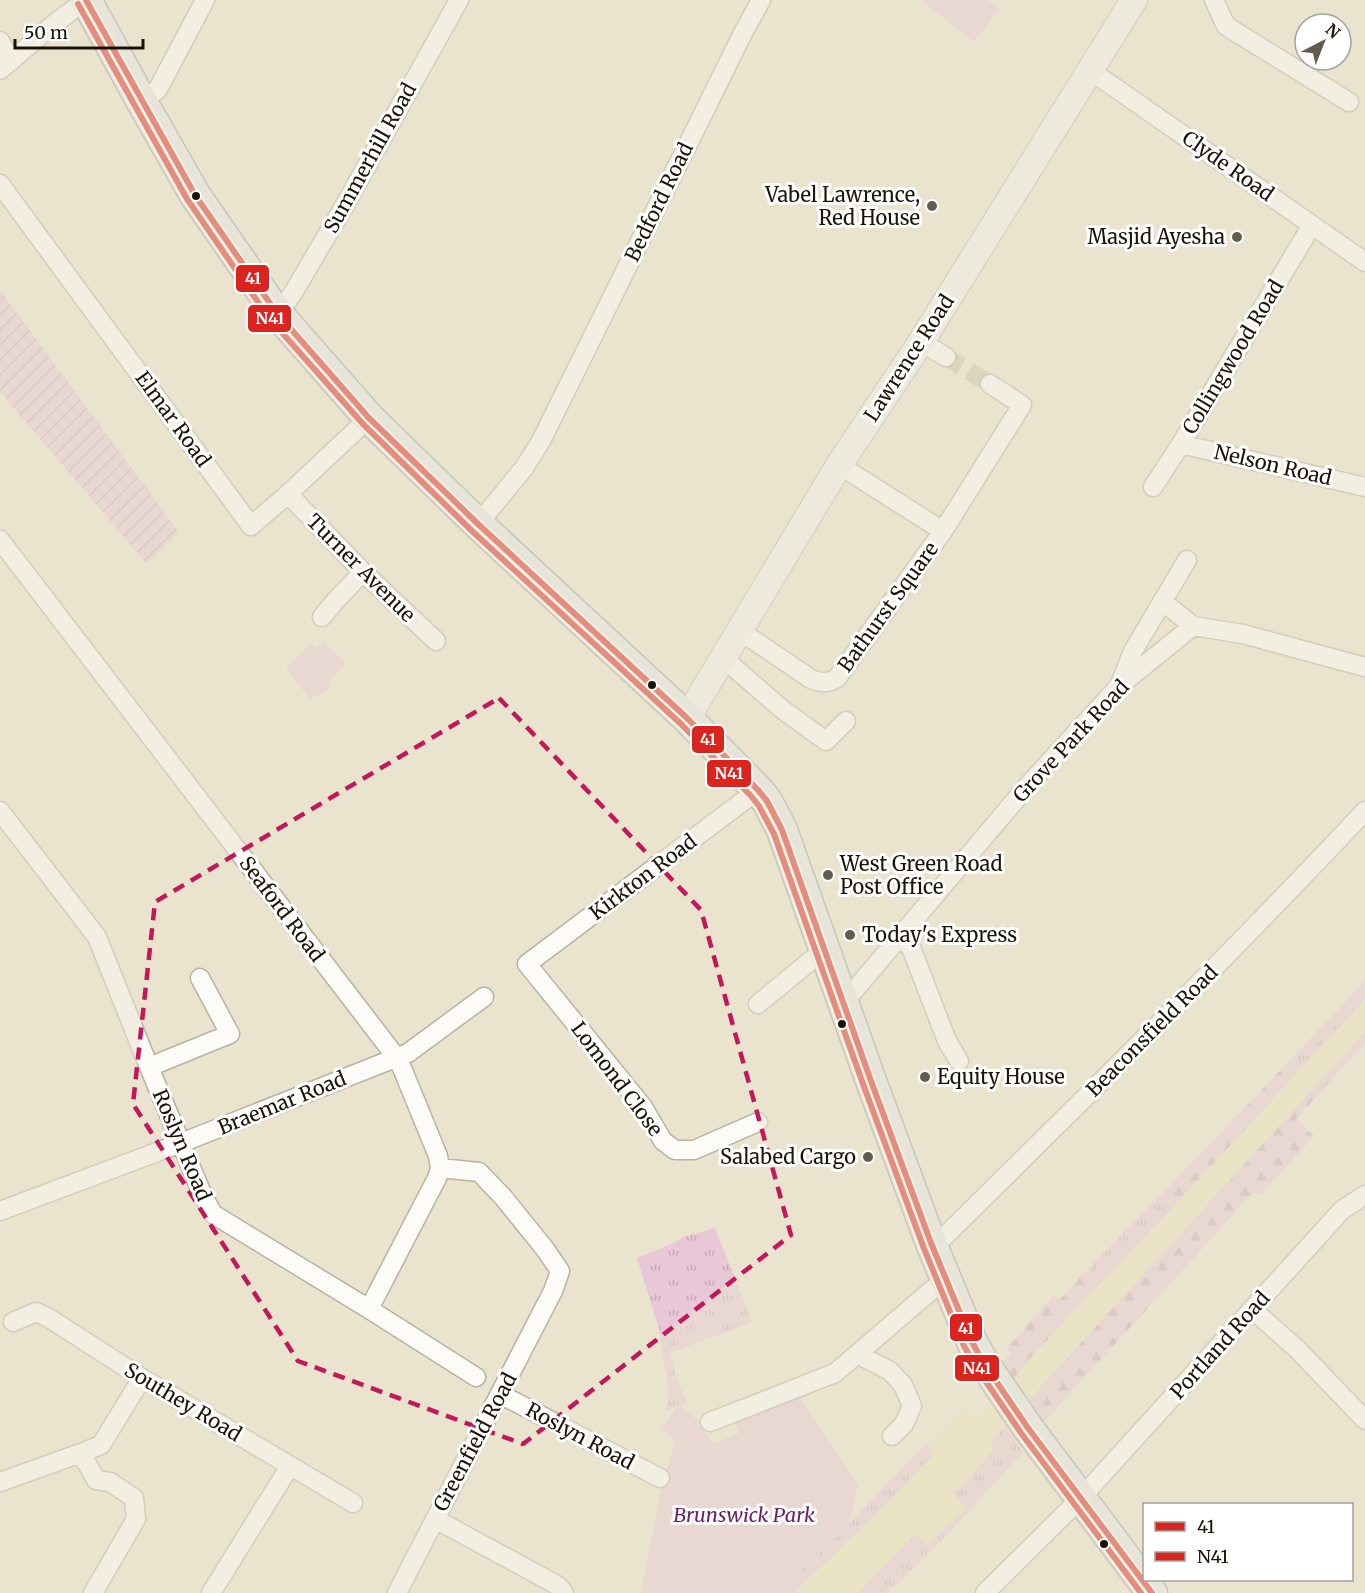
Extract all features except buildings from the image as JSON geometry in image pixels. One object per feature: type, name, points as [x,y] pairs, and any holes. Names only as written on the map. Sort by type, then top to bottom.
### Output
[{"type":"main road","points":[[86,0],[195,195],[276,312],[326,371],[369,418],[478,524],[687,717],[767,801],[782,830],[931,1243],[972,1342],[1028,1428],[1152,1593]]},
{"type":"street","points":[[0,41],[5,65],[86,0]]},
{"type":"street","points":[[142,102],[158,89],[205,0]]},
{"type":"street","name":"Summerhill Road","points":[[276,312],[289,300],[346,203],[459,0]]},
{"type":"street","name":"Bedford Road","points":[[478,524],[524,468],[541,441],[761,0]]},
{"type":"street","name":"Lawrence Road","points":[[687,717],[839,465],[921,342],[1134,0]]},
{"type":"street","points":[[1214,0],[1226,26],[1348,102]]},
{"type":"street","name":"Clyde Road","points":[[1091,71],[1365,262]]},
{"type":"street","name":"Elmar Road","points":[[0,184],[251,526],[369,418]]},
{"type":"street","name":"Collingwood Road","points":[[1153,487],[1312,225]]},
{"type":"street","points":[[921,342],[946,357]]},
{"type":"street","name":"Bathurst Square","points":[[740,631],[811,679],[824,684],[837,678],[943,531],[1022,405],[990,384]]},
{"type":"street","name":"Nelson Road","points":[[1181,444],[1365,487]]},
{"type":"street","name":"Bathurst Square","points":[[839,465],[943,531]]},
{"type":"street","name":"Turner Avenue","points":[[288,494],[363,572],[436,641]]},
{"type":"street","name":"Seaford Road","points":[[0,540],[396,1057],[438,1156],[440,1168]]},
{"type":"street","points":[[1119,686],[1133,651],[1187,560]]},
{"type":"street","points":[[322,617],[363,572]]},
{"type":"street","points":[[1162,601],[1193,626],[1243,634],[1365,667]]},
{"type":"street","name":"Grove Park Road","points":[[842,998],[853,992],[1030,783],[1119,686],[1193,626]]},
{"type":"street","points":[[723,658],[783,710],[826,741],[846,721]]},
{"type":"street","name":"Kirkton Road","points":[[527,964],[758,790]]},
{"type":"street","name":"Roslyn Road","points":[[0,811],[97,937],[148,1067],[203,1196],[213,1214],[476,1377]]},
{"type":"street","name":"Beaconsfield Road","points":[[931,1243],[944,1237],[1100,1083],[1271,911],[1365,811]]},
{"type":"street","points":[[901,935],[912,950],[948,1041],[959,1061]]},
{"type":"street","points":[[758,1004],[825,949]]},
{"type":"street","name":"Lomond Close","points":[[527,964],[643,1107],[663,1141],[675,1150],[694,1150],[758,1122]]},
{"type":"street","points":[[148,1067],[230,1034],[200,978]]},
{"type":"street","name":"Braemar Road","points":[[0,1211],[181,1143],[408,1053],[484,998]]},
{"type":"street","points":[[369,1309],[437,1178],[440,1168]]},
{"type":"street","name":"Greenfield Road","points":[[397,1593],[553,1291],[560,1271],[503,1197],[478,1172],[440,1168]]},
{"type":"street","name":"Portland Road","points":[[985,1593],[1080,1499],[1342,1210],[1365,1195]]},
{"type":"street","points":[[721,1423],[835,1373],[933,1289],[947,1282]]},
{"type":"street","points":[[1252,1309],[1297,1350],[1365,1420]]},
{"type":"street","name":"Southey Road","points":[[13,1322],[36,1312],[49,1318],[142,1378],[353,1503]]},
{"type":"street","points":[[857,1354],[890,1371],[903,1385],[912,1406],[904,1424],[892,1436]]},
{"type":"street","points":[[0,1482],[101,1445],[142,1378]]},
{"type":"street","name":"Roslyn Road","points":[[500,1394],[660,1478]]},
{"type":"street","points":[[81,1454],[96,1480],[110,1482],[134,1498],[136,1519],[93,1593]]},
{"type":"street","points":[[211,1593],[290,1466]]},
{"type":"street","points":[[435,1519],[555,1584],[564,1593]]},
{"type":"highlighted area","points":[[499,698],[701,910],[791,1235],[523,1444],[298,1361],[133,1104],[155,902]]},
{"type":"shaded area","points":[[1365,999],[1365,1032],[990,1442],[995,1448],[954,1494],[966,1508],[926,1546],[916,1535],[858,1593],[794,1593],[924,1465],[935,1453],[930,1448],[966,1410],[977,1420],[1014,1380],[1021,1368]]},
{"type":"green space","points":[[921,0],[988,0],[1000,9],[974,42]]},
{"type":"green space","points":[[0,290],[179,532],[147,564],[0,392]]},
{"type":"green space","points":[[323,641],[346,663],[328,683],[332,688],[310,699],[286,669],[311,644],[316,648]]},
{"type":"green space","points":[[1365,981],[1365,999],[1296,1074],[1290,1060]]},
{"type":"green space","points":[[1365,1032],[1365,1043],[1296,1119],[1314,1136],[1261,1195],[1253,1193],[1043,1423],[1028,1401]]},
{"type":"green space","points":[[1290,1060],[1296,1074],[1174,1206],[1157,1199]]},
{"type":"green space","points":[[1157,1199],[1174,1206],[1091,1293],[1097,1260]]},
{"type":"green space","points":[[715,1228],[752,1322],[670,1353],[687,1403],[666,1411],[669,1393],[659,1329],[637,1258],[683,1237]]},
{"type":"green space","points":[[1097,1260],[1091,1293],[1021,1368],[1014,1380],[1003,1361],[1011,1353],[1006,1349],[1053,1296],[1059,1300]]},
{"type":"green space","name":"Brunswick Park","points":[[799,1396],[858,1485],[849,1524],[776,1593],[641,1593],[660,1494],[675,1442],[662,1428],[679,1404],[697,1420],[713,1444],[739,1433],[734,1420]]},
{"type":"green space","points":[[1005,1426],[1023,1452],[949,1533],[888,1593],[858,1593],[916,1534],[927,1545],[966,1508],[954,1494],[995,1448],[990,1443]]},
{"type":"green space","points":[[925,1444],[935,1453],[876,1514],[794,1593],[776,1593],[849,1524]]},
{"type":"tunnel","points":[[946,357],[990,384]]},
{"type":"transit line","name":"41","points":[[86,0],[195,195],[276,312],[369,418],[478,524],[687,718],[767,801],[782,830],[931,1243],[972,1342],[1028,1428],[1152,1593]]},
{"type":"transit line","name":"N41","points":[[78,4],[187,199],[269,318],[363,424],[472,531],[681,724],[759,806],[774,834],[923,1246],[964,1346],[1021,1433],[1141,1593]]},
{"type":"place","name":"Vabel Lawrence, Red House","points":[[932,206]]},
{"type":"place","name":"Masjid Ayesha","points":[[1237,237]]},
{"type":"place","name":"West Green Road Post Office","points":[[828,875]]},
{"type":"place","name":"Today's Express","points":[[850,935]]},
{"type":"place","name":"Equity House","points":[[925,1077]]},
{"type":"place","name":"Salabed Cargo","points":[[868,1157]]}]
